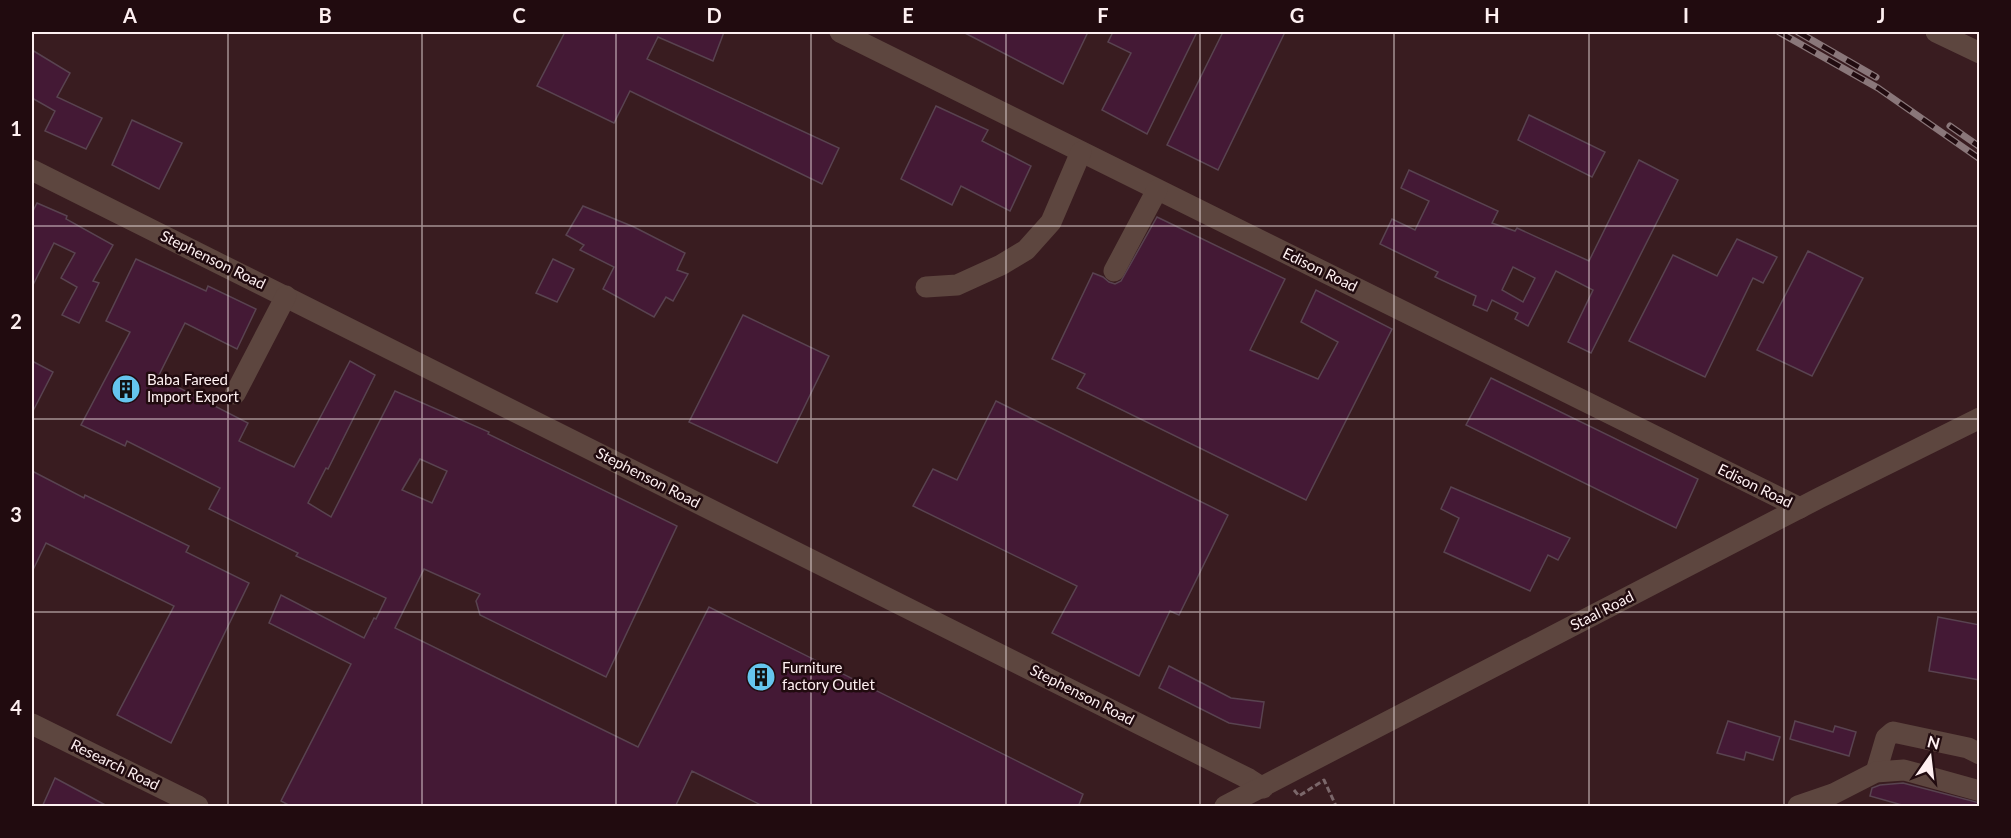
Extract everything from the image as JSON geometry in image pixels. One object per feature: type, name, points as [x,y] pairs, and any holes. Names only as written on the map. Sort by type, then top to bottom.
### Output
[{"type":"street","name":"Edison Road","points":[[840,32],[1800,508]]},
{"type":"street","points":[[1936,32],[1980,53]]},
{"type":"street","points":[[926,287],[957,285],[1001,265],[1026,250],[1051,222],[1082,152]]},
{"type":"street","name":"Stephenson Road","points":[[32,170],[1263,788]]},
{"type":"street","points":[[1114,271],[1157,190]]},
{"type":"street","points":[[235,394],[286,296]]},
{"type":"street","name":"Staal Road","points":[[1225,807],[1800,508],[1980,418]]},
{"type":"street","name":"Research Road","points":[[32,724],[198,807]]},
{"type":"street","points":[[1876,772],[1886,738],[1893,732],[1968,748],[1980,754]]},
{"type":"street","points":[[1798,807],[1833,794],[1876,772],[1904,770],[1980,792]]},
{"type":"path","points":[[1299,796],[1324,780],[1336,807]]},
{"type":"shaded area","points":[[32,32],[1979,32],[1979,806],[32,806]]},
{"type":"building","points":[[565,32],[724,32],[713,61],[658,37],[647,59],[839,148],[822,184],[630,91],[614,123],[537,86]]},
{"type":"building","points":[[963,32],[1088,32],[1063,84]]},
{"type":"building","points":[[1113,32],[1197,32],[1147,134],[1102,110],[1131,53],[1108,42]]},
{"type":"building","points":[[1223,32],[1285,32],[1218,170],[1167,145]]},
{"type":"building","points":[[32,50],[70,73],[57,97],[102,118],[86,149],[45,131],[55,111],[32,98]]},
{"type":"building","points":[[936,106],[988,130],[982,141],[1031,166],[1010,211],[961,186],[952,205],[901,179]]},
{"type":"building","points":[[1529,115],[1605,152],[1592,177],[1518,140]]},
{"type":"building","points":[[132,120],[182,143],[159,189],[112,165]]},
{"type":"building","points":[[1639,160],[1678,180],[1591,353],[1568,342],[1593,290],[1556,271],[1528,326],[1515,319],[1518,313],[1492,300],[1487,311],[1473,305],[1476,296],[1435,277],[1438,272],[1380,244],[1392,219],[1415,230],[1429,201],[1401,188],[1409,170],[1498,211],[1492,223],[1515,231],[1517,228],[1589,261]],"holes":[[[1513,267],[1535,278],[1523,302],[1502,290]]]},
{"type":"building","points":[[37,203],[67,216],[66,219],[113,245],[93,281],[99,283],[79,323],[62,315],[77,287],[61,278],[75,253],[54,243],[32,287],[32,213]]},
{"type":"building","points":[[583,206],[634,227],[685,253],[677,270],[688,274],[673,301],[666,297],[654,317],[603,289],[614,267],[580,250],[584,245],[566,235]]},
{"type":"building","points":[[1157,217],[1285,279],[1250,350],[1318,379],[1338,342],[1301,322],[1316,290],[1392,329],[1306,500],[1077,388],[1085,374],[1052,359],[1093,273],[1115,284],[1121,281]]},
{"type":"building","points":[[1737,239],[1777,257],[1763,283],[1753,278],[1705,377],[1629,341],[1673,255],[1717,276]]},
{"type":"building","points":[[1808,251],[1863,278],[1812,376],[1757,350]]},
{"type":"building","points":[[136,259],[206,291],[208,286],[256,309],[237,349],[185,323],[158,377],[248,423],[239,441],[294,467],[350,361],[375,375],[328,469],[326,468],[308,503],[331,517],[395,391],[489,432],[488,434],[677,526],[606,677],[480,615],[476,601],[480,594],[424,569],[395,628],[638,747],[709,607],[1083,794],[1078,807],[765,807],[692,771],[675,807],[292,807],[281,801],[351,664],[269,623],[281,595],[364,638],[386,598],[296,556],[298,553],[209,509],[220,488],[127,441],[125,446],[81,425],[130,332],[106,321]],"holes":[[[420,459],[447,471],[432,503],[402,490]]]},
{"type":"building","points":[[553,259],[574,269],[557,302],[536,293]]},
{"type":"building","points":[[743,315],[829,356],[777,463],[689,422]]},
{"type":"building","points":[[32,361],[53,372],[32,413]]},
{"type":"building","points":[[1491,378],[1698,479],[1676,528],[1466,425]]},
{"type":"building","points":[[996,401],[1228,515],[1179,615],[1170,611],[1139,676],[1052,633],[1077,586],[913,506],[933,469],[957,480]]},
{"type":"building","points":[[32,471],[84,498],[85,495],[189,546],[186,552],[249,583],[171,743],[117,715],[174,606],[46,543],[32,572]]},
{"type":"building","points":[[1451,487],[1570,538],[1558,560],[1548,555],[1530,591],[1444,552],[1459,518],[1441,509]]},
{"type":"building","points":[[1938,617],[1980,625],[1980,680],[1929,671]]},
{"type":"building","points":[[1169,666],[1231,698],[1264,702],[1260,728],[1229,723],[1159,688]]},
{"type":"building","points":[[1728,721],[1780,737],[1773,760],[1746,752],[1744,760],[1717,753]]},
{"type":"building","points":[[1795,721],[1833,732],[1835,726],[1856,732],[1849,756],[1790,739]]},
{"type":"building","points":[[55,778],[109,807],[42,807]]},
{"type":"building","points":[[1903,783],[1980,803],[1980,807],[1909,807],[1870,796],[1872,788]]},
{"type":"railway","points":[[1779,32],[1878,88],[1980,159]]},
{"type":"railway","points":[[1798,32],[1876,77]]},
{"type":"railway","points":[[1950,126],[1980,147]]},
{"type":"place","name":"Baba Fareed Import Export","points":[[126,389]]},
{"type":"place","name":"Furniture factory Outlet","points":[[761,677]]}]
